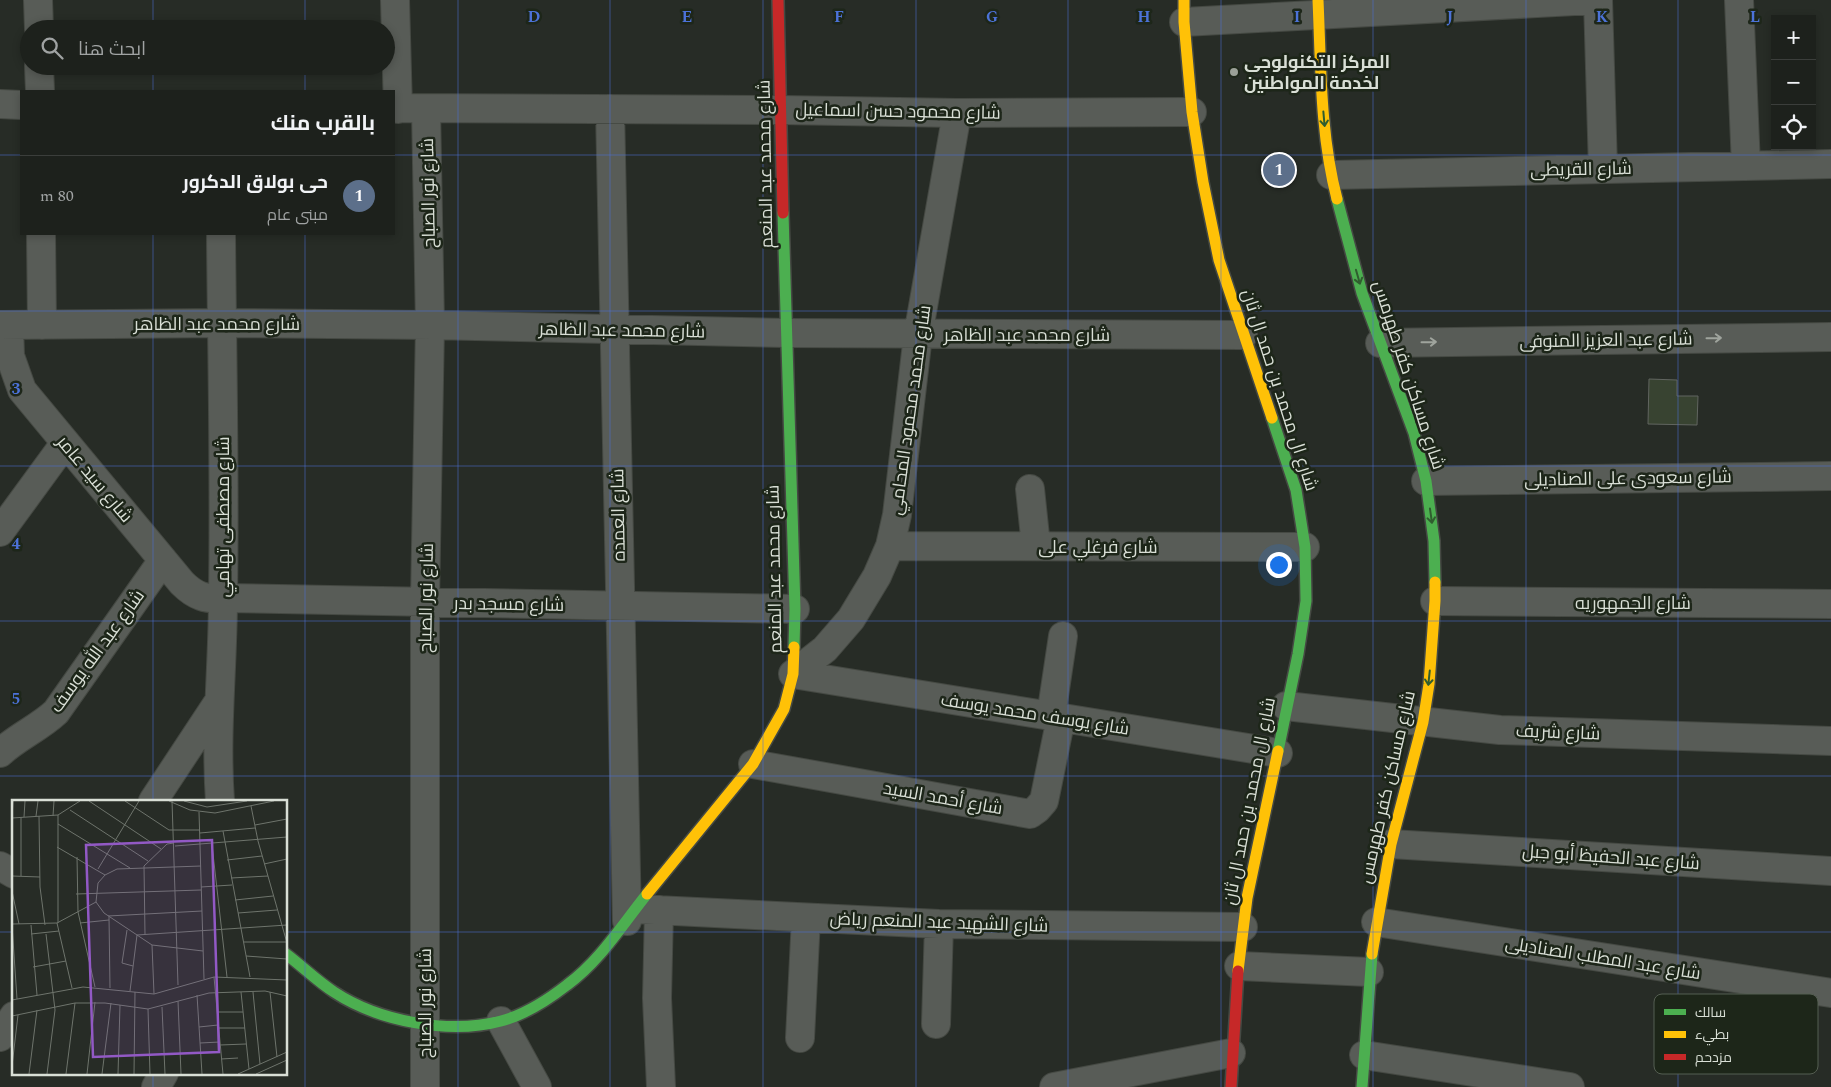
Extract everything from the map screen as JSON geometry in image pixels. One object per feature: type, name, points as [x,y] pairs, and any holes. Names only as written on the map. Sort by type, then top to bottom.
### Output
[{"type":"street","points":[[38,0],[39,20]]},
{"type":"street","points":[[395,0],[396,108]]},
{"type":"street","name":"شارع محمد عبد المنعم","points":[[501,1021],[531,1008],[568,985],[640,913],[753,764],[784,709],[793,674],[795,609],[778,0]]},
{"type":"street","points":[[1184,11],[1593,0]]},
{"type":"street","points":[[1598,0],[1604,169]]},
{"type":"street","points":[[1740,0],[1746,166]]},
{"type":"street","name":"شارع مساكن كفر طهرمس","points":[[1318,7],[1324,122],[1331,175],[1362,293],[1414,433],[1426,481],[1434,540],[1435,602],[1430,676],[1422,722],[1391,844],[1376,922],[1369,972],[1362,1087]]},
{"type":"street","name":"شارع ال محمد بن حمد ال ثان","points":[[1184,11],[1192,112],[1203,182],[1219,260],[1296,490],[1306,548],[1306,601],[1298,654],[1247,898],[1239,966],[1231,1087]]},
{"type":"street","points":[[39,75],[40,90]]},
{"type":"street","points":[[0,104],[20,104]]},
{"type":"street","name":"شارع محمود حسن اسماعيل","points":[[396,108],[957,113],[1192,112]]},
{"type":"street","name":"شارع نور الصباح","points":[[425,1087],[426,602],[430,325],[426,109]]},
{"type":"street","name":"شارع العمده","points":[[610,109],[620,606],[640,913],[657,998],[661,1087]]},
{"type":"street","name":"شارع محمد محمود المحامي","points":[[793,674],[825,649],[851,619],[876,576],[890,546],[896,515],[918,335],[957,113]]},
{"type":"street","name":"شارع القريطى","points":[[1331,175],[1831,164]]},
{"type":"street","points":[[41,235],[42,325]]},
{"type":"street","name":"شارع مصطفى تهامي","points":[[220,800],[219,701],[224,598],[221,235]]},
{"type":"street","name":"شارع محمد عبد الظاهر","points":[[5,325],[222,323],[430,325],[918,335],[1243,336]]},
{"type":"street","name":"شارع سيد عامر","points":[[5,325],[10,356],[22,390],[190,592],[200,597],[224,598]]},
{"type":"street","name":"شارع عبد العزيز المنوفى","points":[[1380,342],[1831,337]]},
{"type":"street","points":[[0,532],[65,443]]},
{"type":"street","name":"شارع سعودى على الصناديلى","points":[[1426,481],[1831,476]]},
{"type":"street","points":[[1030,489],[1036,546]]},
{"type":"street","name":"شارع فرغلي على","points":[[890,546],[1306,548]]},
{"type":"street","name":"شارع عبد الله يوسف","points":[[0,753],[18,738],[44,723],[56,712],[163,560]]},
{"type":"street","name":"شارع مسجد بدر","points":[[224,598],[795,609]]},
{"type":"street","name":"شارع الجمهوريه","points":[[1435,602],[1831,604]]},
{"type":"street","points":[[1056,717],[1063,636]]},
{"type":"street","name":"شارع يوسف محمد يوسف","points":[[793,674],[1278,753]]},
{"type":"street","points":[[154,800],[219,701]]},
{"type":"street","name":"شارع شريف","points":[[1286,706],[1500,730],[1831,741]]},
{"type":"street","name":"شارع أحمد السيد","points":[[753,764],[1030,814],[1044,801],[1056,717]]},
{"type":"street","name":"شارع عبد الحفيظ أبو جبل","points":[[1391,844],[1831,871]]},
{"type":"street","points":[[0,866],[12,873]]},
{"type":"street","name":"شارع الشهيد عبد المنعم رياض","points":[[640,913],[939,924],[1243,927]]},
{"type":"street","points":[[800,1038],[806,918]]},
{"type":"street","name":"شارع عبد المطلب الصناديلى","points":[[1376,922],[1831,993]]},
{"type":"street","points":[[936,1024],[939,924]]},
{"type":"street","points":[[288,956],[334,992],[378,1013],[424,1025],[457,1027],[501,1021],[536,1087]]},
{"type":"street","points":[[1239,966],[1369,972]]},
{"type":"street","points":[[0,1037],[12,1019]]},
{"type":"street","points":[[1054,1087],[1232,1053]]},
{"type":"street","points":[[1364,1055],[1570,1087]]},
{"type":"street","points":[[156,1087],[163,1074]]},
{"type":"building","points":[[1649,379],[1677,380],[1677,396],[1698,396],[1697,425],[1648,424]]},
{"type":"traffic: fast","points":[[1337,199],[1362,293],[1414,433],[1426,481],[1434,541],[1435,582]]},
{"type":"traffic: fast","points":[[783,213],[795,609],[794,647]]},
{"type":"traffic: fast","points":[[1272,418],[1296,490],[1305,547],[1306,601],[1298,654],[1278,751]]},
{"type":"traffic: fast","points":[[288,956],[334,992],[371,1011],[392,1018],[437,1026],[481,1025],[501,1021],[527,1011],[567,985],[600,954],[647,894]]},
{"type":"traffic: fast","points":[[1362,1087],[1372,954]]},
{"type":"traffic: slow","points":[[1184,0],[1184,22],[1192,112],[1203,182],[1219,260],[1272,418]]},
{"type":"traffic: slow","points":[[1318,0],[1324,125],[1331,174],[1337,199]]},
{"type":"traffic: slow","points":[[1372,954],[1391,844],[1423,722],[1429,684],[1435,582]]},
{"type":"traffic: slow","points":[[647,894],[753,764],[784,709],[793,674],[794,647]]},
{"type":"traffic: slow","points":[[1238,971],[1247,898],[1278,751]]},
{"type":"traffic: jam","points":[[778,0],[783,213]]},
{"type":"traffic: jam","points":[[1231,1087],[1238,971]]},
{"type":"place","name":"المركز التكنولوجى لخدمة المواطنين","points":[[1234,72]]},
{"type":"place","name":"حى بولاق الدكرور","points":[[1279,170]]}]
